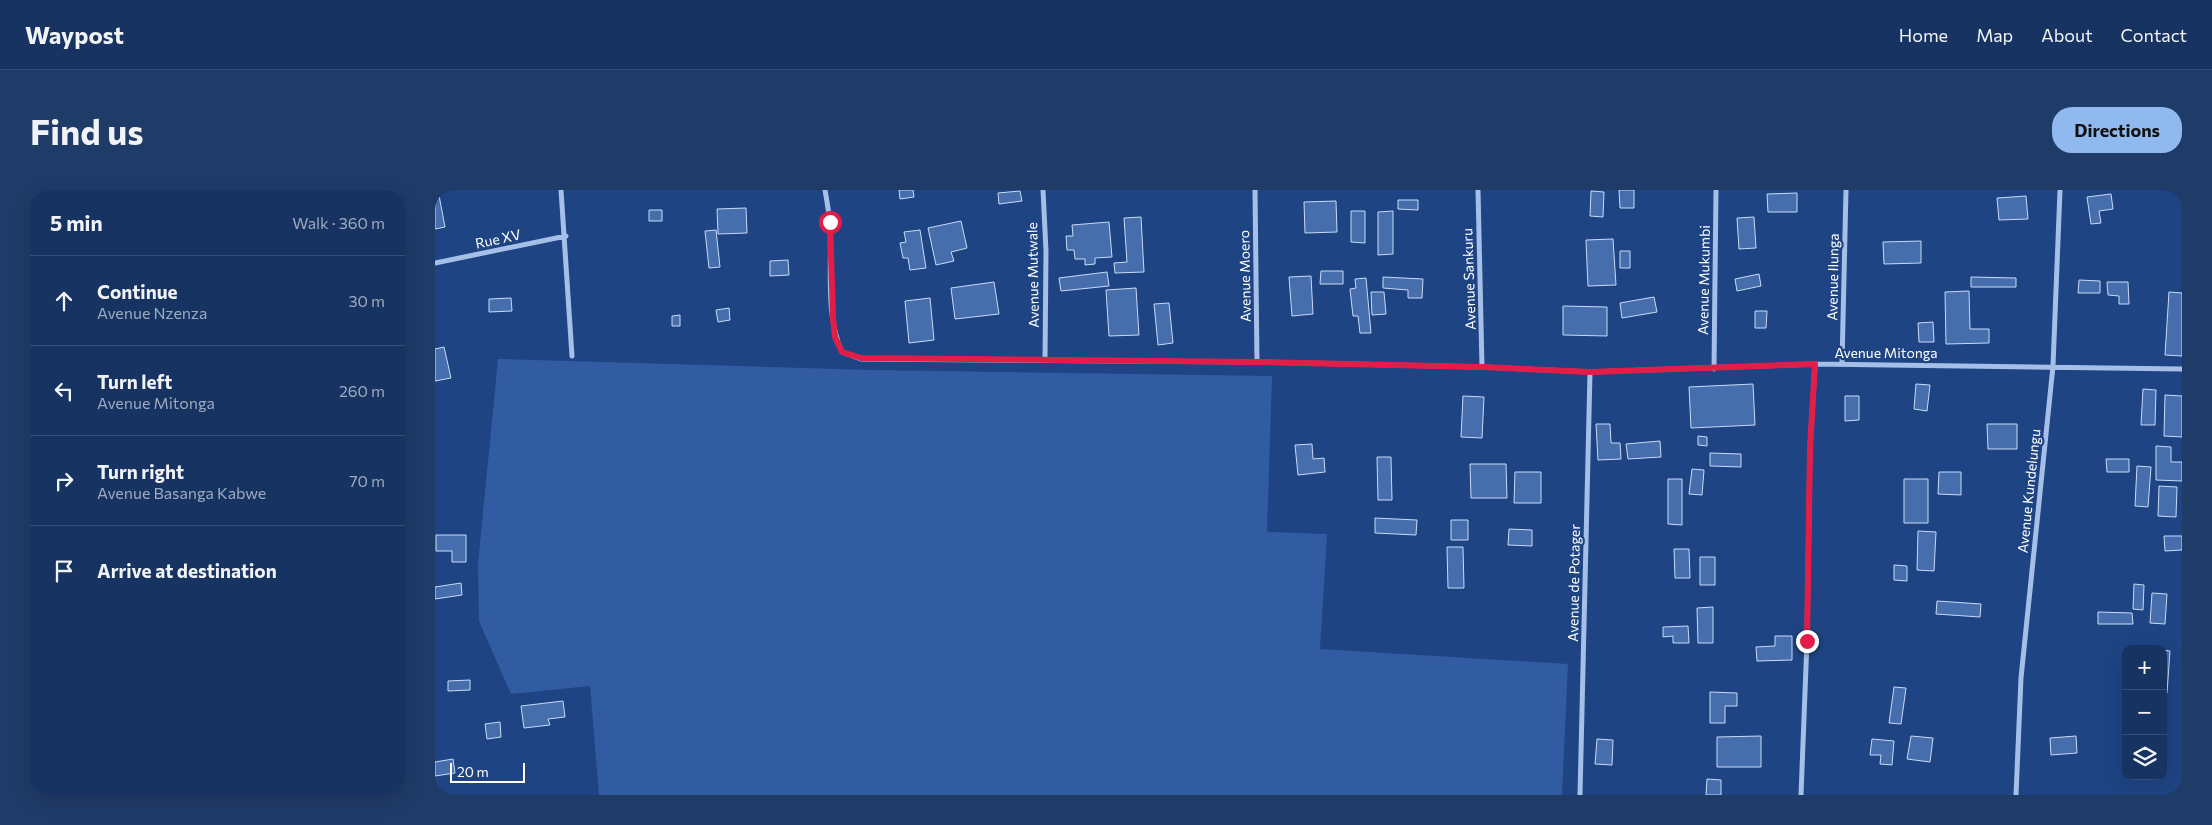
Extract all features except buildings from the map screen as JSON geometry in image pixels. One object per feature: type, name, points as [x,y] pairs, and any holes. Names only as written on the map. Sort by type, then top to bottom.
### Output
[{"type":"street","points":[[561,190],[566,236],[572,356]]},
{"type":"street","name":"Avenue Mitonga","points":[[825,190],[830,222],[835,337],[842,352],[861,358],[1257,362],[1482,367],[1590,372],[1815,364],[2182,369]]},
{"type":"street","name":"Avenue Mutwale","points":[[1043,190],[1046,251],[1045,360]]},
{"type":"street","name":"Avenue Moero","points":[[1255,190],[1257,362]]},
{"type":"street","name":"Avenue Sankuru","points":[[1477,190],[1482,367]]},
{"type":"street","name":"Avenue Mukumbi","points":[[1714,369],[1716,190]]},
{"type":"street","name":"Avenue Ilunga","points":[[1842,364],[1846,190]]},
{"type":"street","name":"Avenue Kundelungu","points":[[2016,795],[2021,678],[2053,366],[2060,190]]},
{"type":"street","name":"Rue XV","points":[[435,263],[566,236]]},
{"type":"street","points":[[1801,795],[1807,641],[1810,448],[1815,364]]},
{"type":"street","name":"Avenue de Potager","points":[[1580,795],[1590,372]]},
{"type":"shaded area","points":[[498,359],[871,370],[1272,376],[1267,532],[1327,534],[1320,649],[1568,664],[1562,795],[599,795],[590,686],[511,694],[479,621],[478,564]]},
{"type":"route","points":[[830,222],[835,337],[842,352],[861,358],[1257,362],[1482,367],[1590,372],[1815,364],[1810,448],[1807,641]]}]
